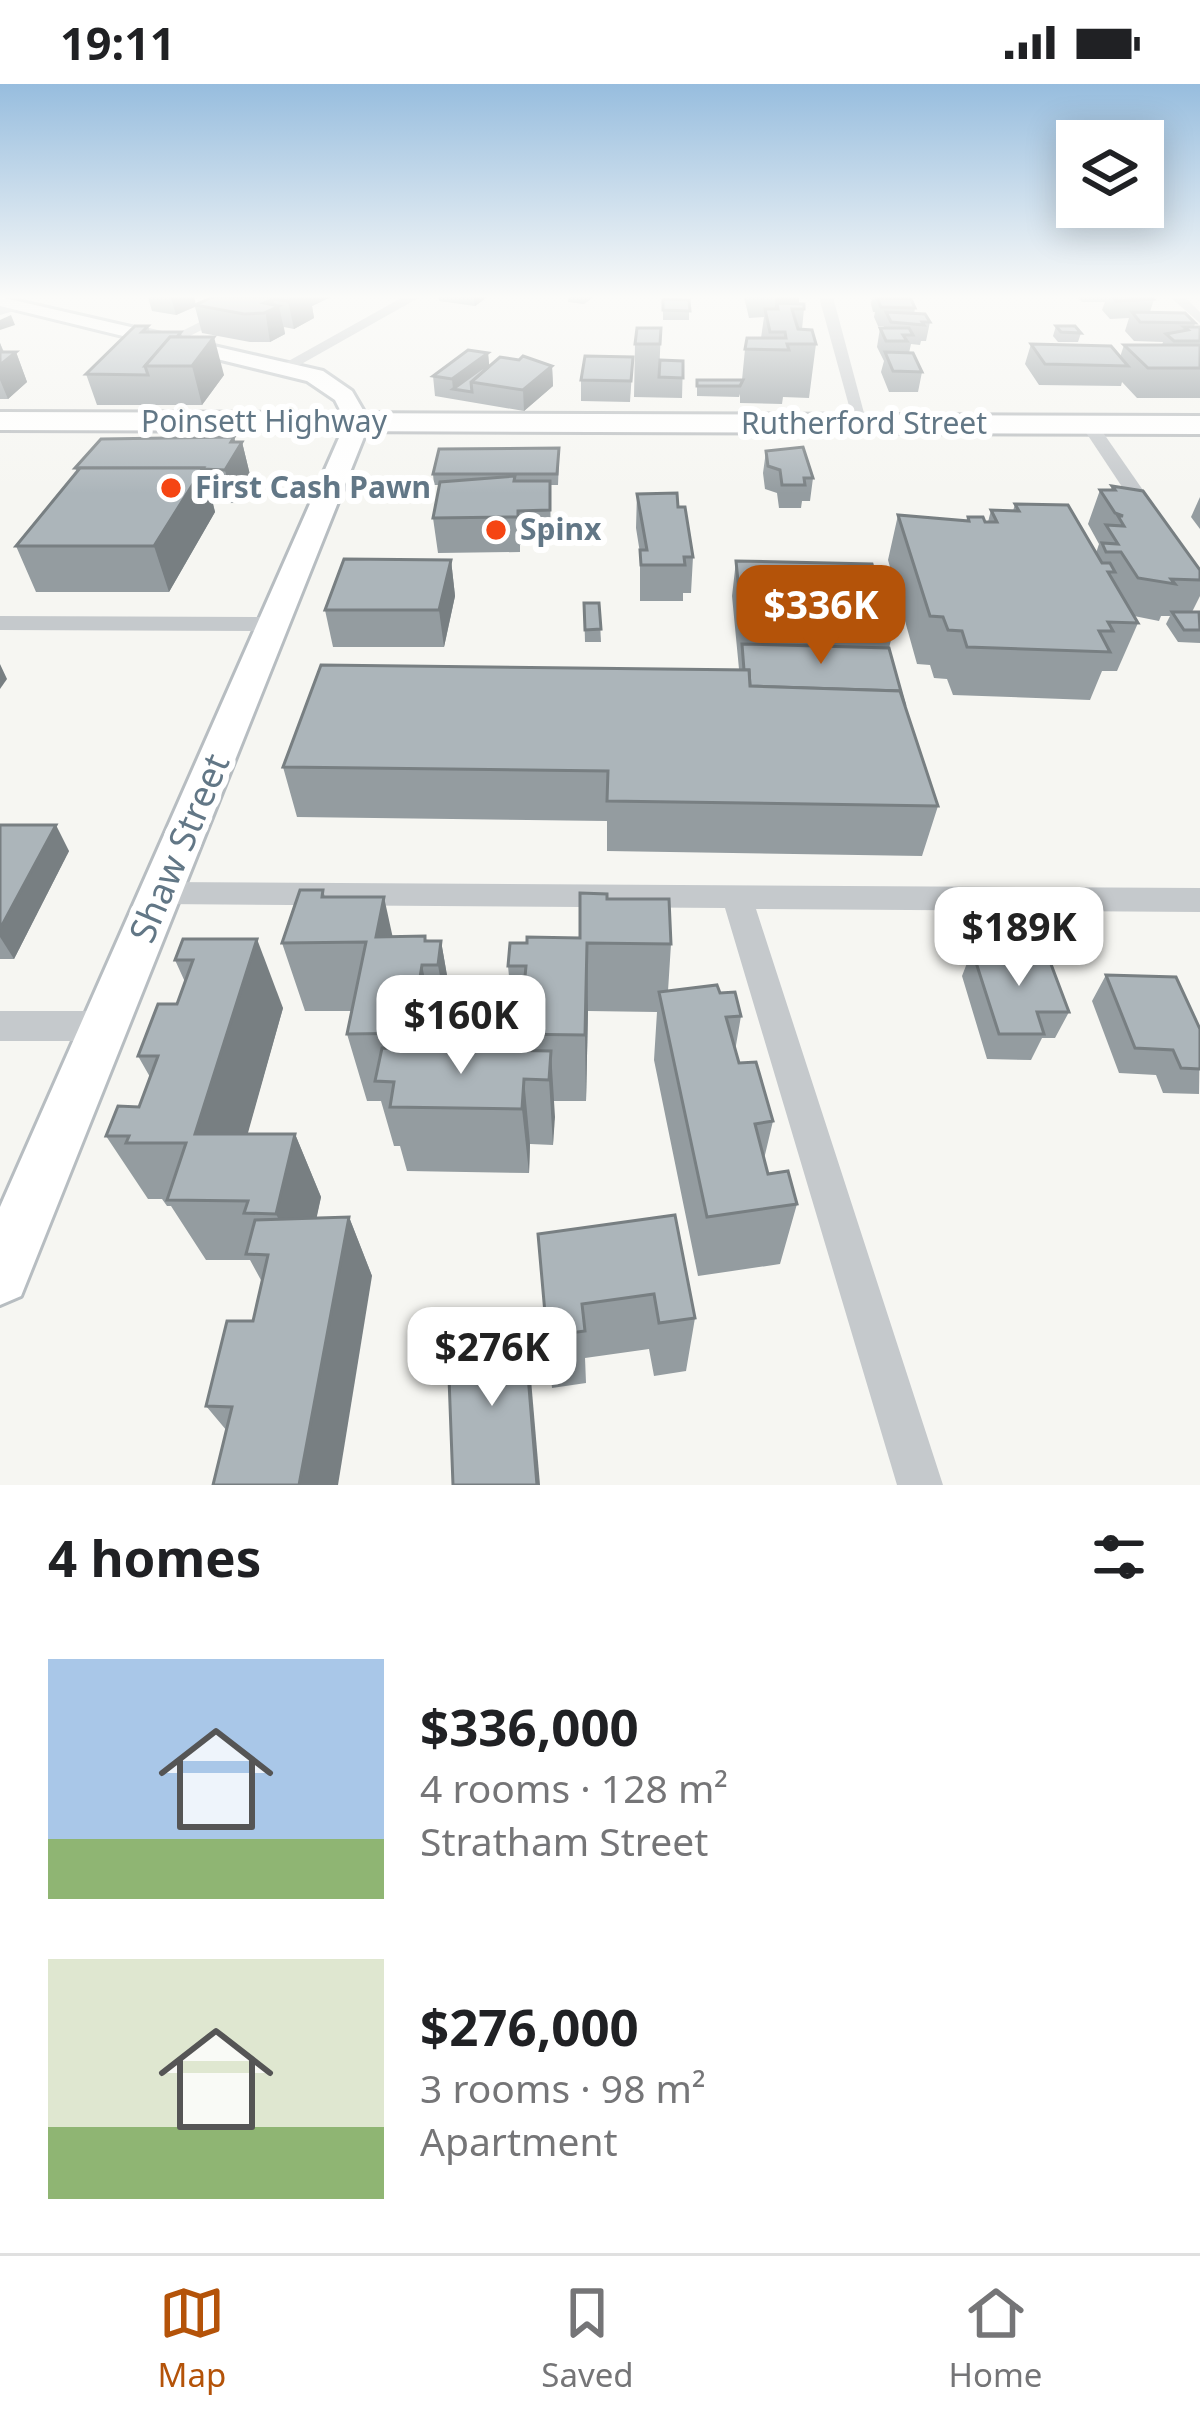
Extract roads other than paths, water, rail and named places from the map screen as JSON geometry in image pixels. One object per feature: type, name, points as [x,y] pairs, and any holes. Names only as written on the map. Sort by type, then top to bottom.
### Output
[{"type":"highway","name":"Poinsett Highway","points":[[0,422],[528,423]]},
{"type":"highway","name":"Rutherford Street","points":[[528,423],[1200,425]]},
{"type":"street","points":[[260,362],[315,376],[336,388],[358,422]]},
{"type":"street","points":[[284,368],[294,362]]},
{"type":"street","points":[[845,362],[862,424]]},
{"type":"street","name":"Shaw Street","points":[[0,1275],[358,422]]},
{"type":"street","points":[[1088,425],[1162,532]]},
{"type":"street","points":[[0,623],[273,624]]},
{"type":"street","points":[[161,893],[1200,900]]},
{"type":"street","points":[[737,897],[920,1485]]},
{"type":"street","points":[[0,1026],[104,1026]]},
{"type":"place","name":"First Cash Pawn","points":[[171,488]]},
{"type":"place","name":"Spinx","points":[[496,530]]}]
